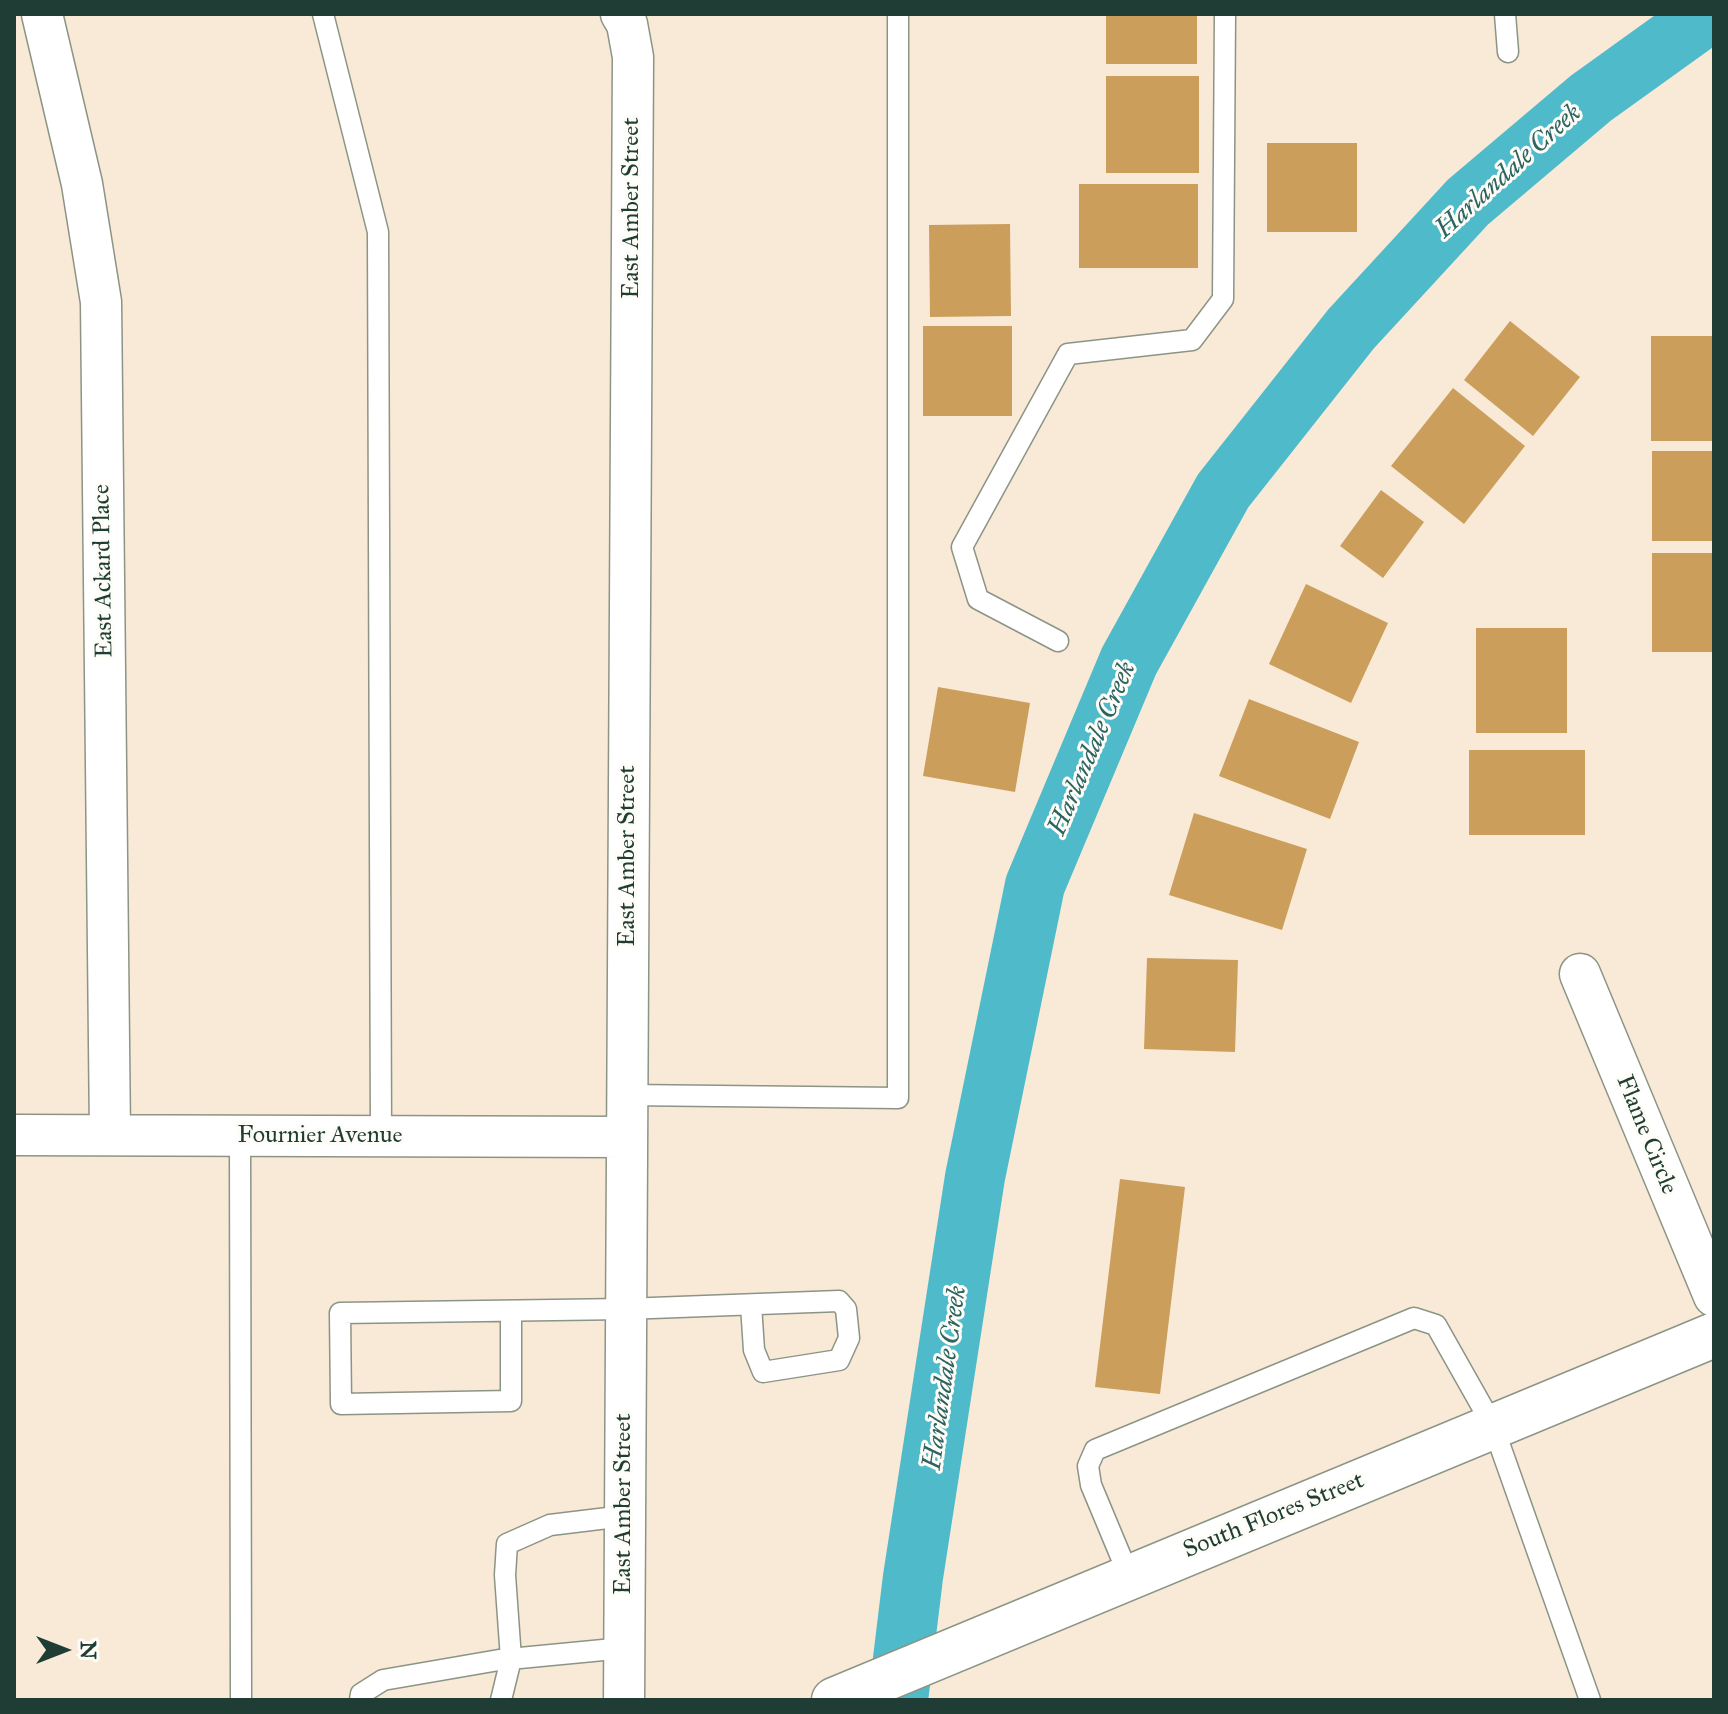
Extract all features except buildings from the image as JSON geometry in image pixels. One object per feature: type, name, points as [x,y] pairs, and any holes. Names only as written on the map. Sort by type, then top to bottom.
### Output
[{"type":"main road","name":"South Flores Street","points":[[834,1700],[1714,1335]]},
{"type":"street","name":"East Ackard Place","points":[[42,14],[82,184],[101,302],[110,1135]]},
{"type":"street","name":"East Amber Street","points":[[621,14],[627,24],[633,57],[624,1700]]},
{"type":"street","name":"Flame Circle","points":[[1580,974],[1714,1296]]},
{"type":"street","name":"Fournier Avenue","points":[[14,1135],[626,1137]]},
{"type":"lane","points":[[323,14],[378,232],[381,1136]]},
{"type":"lane","points":[[627,1095],[898,1098],[898,14]]},
{"type":"lane","points":[[1058,641],[978,599],[962,547],[1068,354],[1192,340],[1223,299],[1225,14]]},
{"type":"lane","points":[[1505,14],[1508,52]]},
{"type":"lane","points":[[240,1136],[241,1700]]},
{"type":"lane","points":[[511,1311],[511,1401],[341,1404],[340,1313],[625,1309],[839,1301],[846,1309],[849,1338],[839,1360],[763,1372],[754,1350],[751,1305]]},
{"type":"lane","points":[[1129,1576],[1091,1485],[1088,1466],[1095,1450],[1414,1318],[1436,1325],[1493,1426],[1590,1700]]},
{"type":"lane","points":[[501,1700],[511,1659],[505,1575],[507,1544],[550,1525],[624,1516]]},
{"type":"lane","points":[[360,1700],[361,1694],[383,1680],[511,1659],[624,1648]]},
{"type":"waterway","name":"Harlandale Creek","points":[[898,1700],[913,1577],[975,1177],[1035,885],[1129,661],[1223,491],[1351,329],[1468,202],[1591,98],[1708,14]]}]
